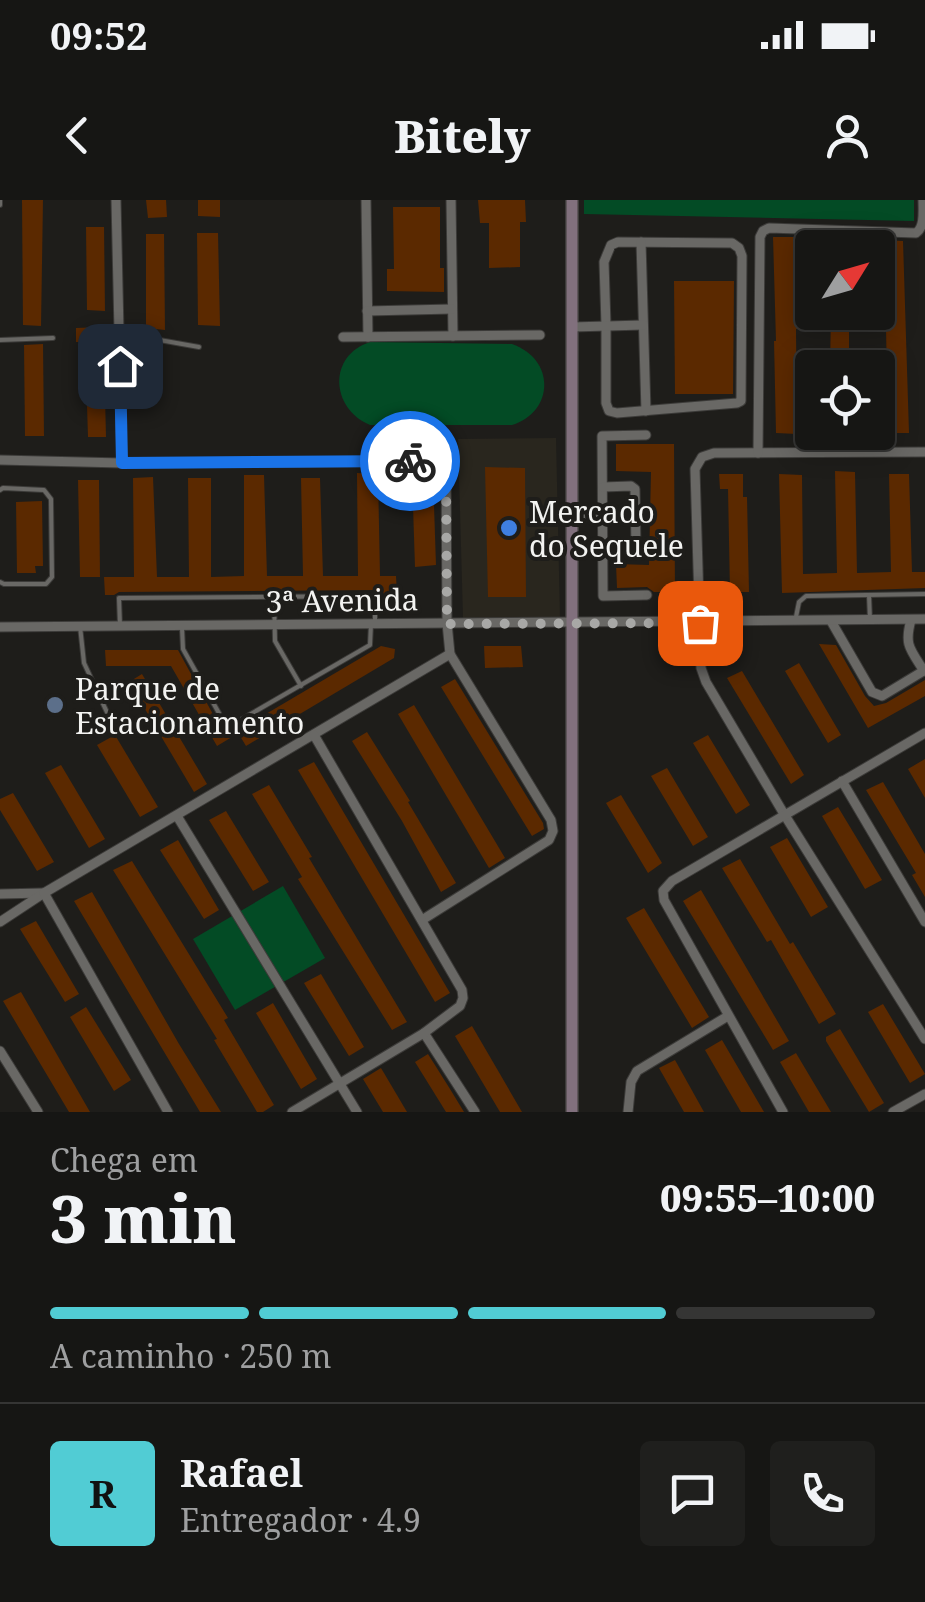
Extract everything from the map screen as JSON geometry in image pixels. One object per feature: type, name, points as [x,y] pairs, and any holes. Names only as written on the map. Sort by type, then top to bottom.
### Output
[{"type":"street","points":[[116,200],[122,463]]},
{"type":"street","points":[[366,200],[368,337]]},
{"type":"street","points":[[451,200],[452,336]]},
{"type":"street","points":[[572,200],[572,1112]]},
{"type":"street","points":[[758,453],[763,231],[770,228],[916,233],[924,225],[923,200]]},
{"type":"street","points":[[618,242],[732,243],[742,256],[741,400],[617,414],[609,411],[606,325],[604,262],[618,242]]},
{"type":"street","points":[[641,242],[646,411]]},
{"type":"street","points":[[367,310],[452,309]]},
{"type":"street","points":[[572,327],[644,325]]},
{"type":"street","points":[[343,337],[540,336]]},
{"type":"street","points":[[646,435],[602,436],[603,596],[647,595]]},
{"type":"street","points":[[925,452],[714,453],[702,456],[695,469],[701,668],[706,682],[925,1039]]},
{"type":"street","points":[[0,460],[438,461],[446,469],[450,654],[552,820],[553,831],[548,840],[422,920]]},
{"type":"street","points":[[603,487],[634,489],[636,547],[603,548]]},
{"type":"street","points":[[572,518],[603,516]]},
{"type":"street","name":"3ª Avenida","points":[[0,626],[925,619]]},
{"type":"street","points":[[830,621],[872,692],[882,696],[924,670],[906,639],[911,620]]},
{"type":"street","points":[[0,922],[450,654]]},
{"type":"street","points":[[783,1112],[664,900],[663,891],[672,881],[925,733]]},
{"type":"street","points":[[292,1112],[424,1033],[460,1006],[464,998],[314,735]]},
{"type":"street","points":[[842,781],[925,922]]},
{"type":"street","points":[[177,816],[357,1112]]},
{"type":"street","points":[[0,894],[44,893]]},
{"type":"street","points":[[44,893],[168,1112]]},
{"type":"street","points":[[628,1112],[631,1082],[637,1071],[728,1016]]},
{"type":"street","points":[[424,1033],[475,1112]]},
{"type":"street","points":[[0,1051],[38,1112]]},
{"type":"street","points":[[892,1112],[925,1094]]},
{"type":"lane","points":[[119,333],[199,347]]},
{"type":"lane","points":[[0,340],[52,338]]},
{"type":"lane","points":[[0,490],[44,490],[52,499],[52,577],[46,584],[0,582]]},
{"type":"lane","points":[[795,621],[798,602],[806,596],[925,594]]},
{"type":"lane","points":[[869,595],[870,620]]},
{"type":"lane","points":[[120,626],[119,598],[375,596],[370,645],[236,722],[220,715],[183,649],[182,626]]},
{"type":"lane","points":[[274,597],[275,641],[300,686]]},
{"type":"lane","points":[[80,626],[84,663],[112,722]]},
{"type":"shaded area","name":"Mercado do Sequele","points":[[556,438],[560,617],[463,618],[458,439]]},
{"type":"green space","points":[[584,200],[914,200],[914,221],[584,214]]},
{"type":"green space","points":[[370,342],[512,344],[536,361],[544,385],[542,397],[536,409],[512,425],[370,425],[348,407],[339,383],[346,359]]},
{"type":"green space","points":[[283,886],[325,958],[235,1010],[193,939]]},
{"type":"building","points":[[22,200],[43,200],[41,326],[23,325]]},
{"type":"building","points":[[146,200],[166,200],[167,217],[148,218]]},
{"type":"building","points":[[198,200],[220,200],[220,217],[198,216]]},
{"type":"building","points":[[478,200],[525,200],[526,222],[520,222],[520,267],[489,268],[489,223],[480,223]]},
{"type":"building","points":[[393,207],[440,207],[444,292],[387,291],[387,269],[394,269]]},
{"type":"building","points":[[86,227],[104,227],[105,311],[87,310]]},
{"type":"building","points":[[197,233],[218,233],[220,326],[198,325]]},
{"type":"building","points":[[146,234],[164,234],[165,330],[146,328]]},
{"type":"building","points":[[773,237],[795,237],[795,434],[776,433]]},
{"type":"building","points":[[895,241],[903,241],[909,433],[895,433],[895,350],[886,350],[886,330],[895,330]]},
{"type":"building","points":[[674,281],[734,281],[733,394],[675,394]]},
{"type":"building","points":[[100,327],[106,437],[88,437],[85,342],[76,342],[76,328]]},
{"type":"building","points":[[831,330],[849,330],[849,350],[830,350]]},
{"type":"building","points":[[43,344],[44,436],[25,436],[24,345]]},
{"type":"building","points":[[616,444],[674,444],[675,592],[654,592],[647,587],[617,588],[616,564],[649,565],[651,472],[616,471]]},
{"type":"building","points":[[485,467],[525,468],[526,597],[488,597]]},
{"type":"building","points":[[835,471],[855,472],[857,573],[891,572],[889,474],[909,474],[912,572],[925,572],[925,588],[782,593],[779,474],[802,475],[803,574],[837,573]]},
{"type":"building","points":[[357,473],[378,474],[380,576],[396,576],[397,594],[380,594],[375,590],[105,595],[104,577],[134,577],[133,478],[153,477],[157,577],[189,577],[188,478],[211,478],[211,577],[244,576],[244,475],[264,475],[267,576],[303,576],[301,478],[320,478],[323,576],[358,576]]},
{"type":"building","points":[[719,474],[743,474],[749,592],[730,592],[728,489],[720,489]]},
{"type":"building","points":[[433,475],[436,565],[415,567],[412,476]]},
{"type":"building","points":[[78,480],[99,480],[100,577],[80,577]]},
{"type":"building","points":[[42,501],[43,566],[35,566],[36,573],[17,573],[16,502]]},
{"type":"building","points":[[819,644],[836,645],[874,706],[925,680],[925,696],[868,728]]},
{"type":"building","points":[[381,646],[395,649],[394,658],[246,746],[237,731]]},
{"type":"building","points":[[484,646],[521,646],[523,667],[485,668]]},
{"type":"building","points":[[105,650],[178,650],[215,718],[232,737],[217,746],[171,666],[106,666]]},
{"type":"building","points":[[799,663],[841,735],[828,743],[785,671]]},
{"type":"building","points":[[742,671],[804,775],[791,784],[727,678]]},
{"type":"building","points":[[142,674],[207,784],[194,792],[129,682]]},
{"type":"building","points":[[455,679],[543,823],[544,829],[532,836],[441,687]]},
{"type":"building","points":[[414,705],[505,858],[489,868],[398,714]]},
{"type":"building","points":[[367,732],[456,883],[441,892],[352,741]]},
{"type":"building","points":[[115,735],[158,807],[140,817],[97,745]]},
{"type":"building","points":[[708,735],[750,805],[736,814],[693,743]]},
{"type":"building","points":[[925,759],[925,798],[908,769]]},
{"type":"building","points":[[314,762],[450,993],[435,1002],[298,770]]},
{"type":"building","points":[[61,765],[105,839],[89,848],[45,773]]},
{"type":"building","points":[[667,768],[708,837],[693,846],[651,776]]},
{"type":"building","points":[[883,782],[925,854],[925,897],[912,875],[916,873],[866,790]]},
{"type":"building","points":[[269,785],[407,1022],[392,1030],[298,879],[302,877],[252,794]]},
{"type":"building","points":[[13,793],[54,862],[37,871],[0,810],[0,799]]},
{"type":"building","points":[[621,795],[662,863],[648,873],[606,803]]},
{"type":"building","points":[[838,807],[882,880],[865,889],[822,816]]},
{"type":"building","points":[[226,811],[269,882],[253,891],[209,820]]},
{"type":"building","points":[[787,838],[828,907],[811,917],[770,847]]},
{"type":"building","points":[[178,840],[219,910],[204,919],[160,850]]},
{"type":"building","points":[[740,859],[836,1014],[819,1024],[771,940],[767,942],[722,868]]},
{"type":"building","points":[[132,861],[228,1018],[224,1020],[274,1105],[263,1112],[257,1112],[113,870]]},
{"type":"building","points":[[701,890],[789,1041],[773,1050],[683,901]]},
{"type":"building","points":[[92,892],[221,1112],[200,1112],[74,901]]},
{"type":"building","points":[[644,908],[709,1017],[692,1028],[626,918]]},
{"type":"building","points":[[36,921],[79,994],[65,1002],[20,929]]},
{"type":"building","points":[[321,974],[364,1047],[349,1056],[304,983]]},
{"type":"building","points":[[21,992],[90,1112],[69,1112],[3,1001]]},
{"type":"building","points":[[273,1003],[317,1079],[301,1089],[256,1013]]},
{"type":"building","points":[[883,1004],[925,1074],[910,1083],[868,1012]]},
{"type":"building","points":[[86,1007],[131,1080],[114,1091],[70,1017]]},
{"type":"building","points":[[472,1026],[522,1112],[500,1112],[455,1036]]},
{"type":"building","points":[[840,1029],[884,1103],[869,1112],[826,1041],[826,1037]]},
{"type":"building","points":[[722,1040],[764,1112],[741,1112],[705,1050]]},
{"type":"building","points":[[796,1053],[831,1112],[809,1112],[780,1062]]},
{"type":"building","points":[[428,1054],[464,1112],[446,1112],[415,1062]]},
{"type":"building","points":[[675,1060],[704,1112],[684,1112],[659,1068]]},
{"type":"building","points":[[381,1068],[407,1112],[383,1112],[363,1079]]},
{"type":"way so far","points":[[410,461],[438,461],[446,469],[447,624],[700,623]]},
{"type":"place","name":"Mercado do Sequele","points":[[509,528]]},
{"type":"place","name":"Parque de Estacionamento","points":[[55,705]]},
{"type":"route","points":[[120,366],[122,463],[410,461]]}]
